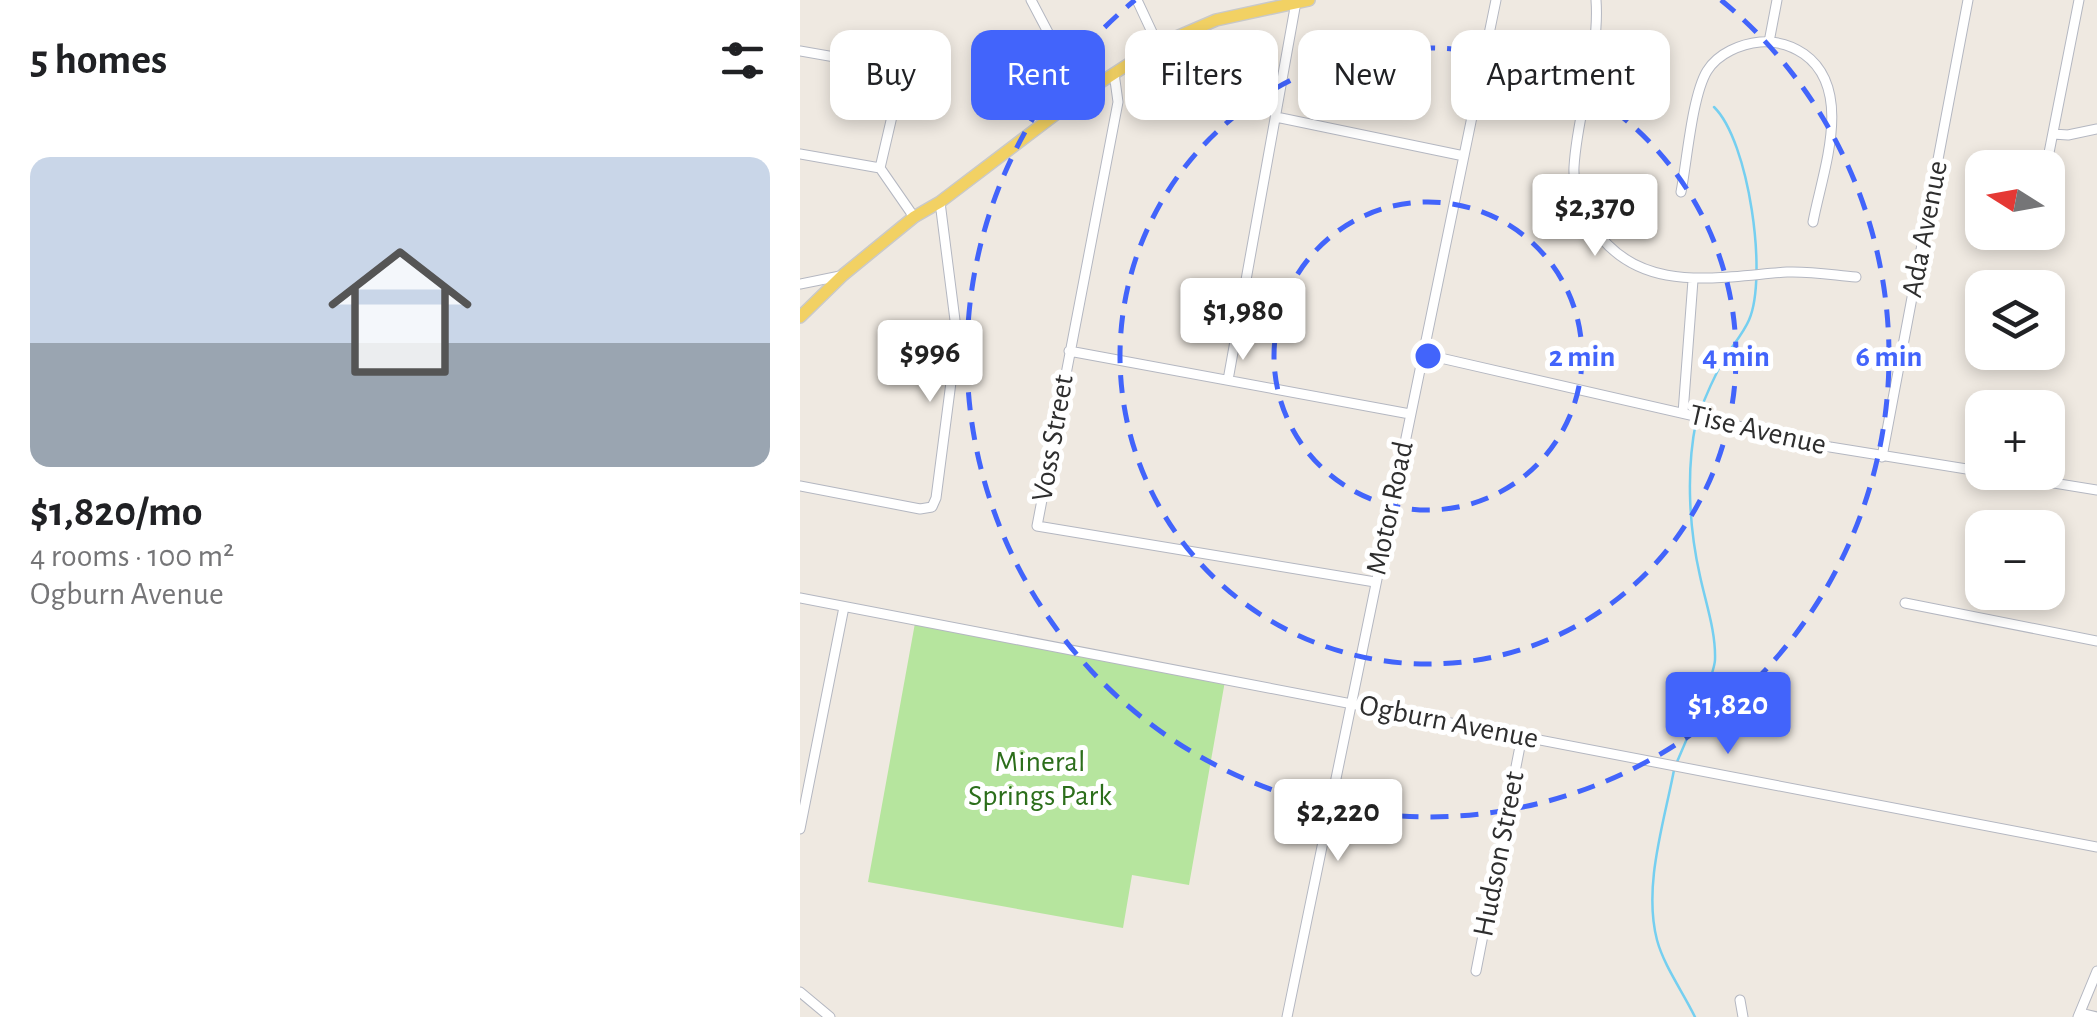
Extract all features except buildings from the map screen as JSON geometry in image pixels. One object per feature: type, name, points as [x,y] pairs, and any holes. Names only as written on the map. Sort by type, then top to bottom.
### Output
[{"type":"main road","points":[[1194,30],[1216,20],[1303,1]]},
{"type":"main road","points":[[1105,79],[1125,66]]},
{"type":"main road","points":[[800,317],[842,275],[914,217],[940,202],[1048,120]]},
{"type":"street","points":[[1031,0],[1047,30]]},
{"type":"street","points":[[1137,0],[1151,30]]},
{"type":"street","name":"Motor Road","points":[[1287,1017],[1496,0]]},
{"type":"street","points":[[1596,0],[1594,40],[1575,159],[1577,191],[1588,221],[1615,252],[1653,274],[1692,280],[1792,272],[1856,277]]},
{"type":"street","points":[[1769,42],[1777,0]]},
{"type":"street","name":"Ada Avenue","points":[[1882,457],[1968,0]]},
{"type":"street","points":[[2050,150],[2078,0]]},
{"type":"street","points":[[1278,108],[1303,1]]},
{"type":"street","points":[[1681,192],[1708,71],[1726,52],[1769,42],[1789,46],[1814,62],[1831,99],[1831,120],[1813,222]]},
{"type":"street","points":[[800,51],[903,69],[880,168]]},
{"type":"street","name":"Voss Street","points":[[1114,73],[1118,102],[1038,526],[1375,582]]},
{"type":"street","points":[[1278,117],[1464,156]]},
{"type":"street","points":[[1228,380],[1275,120]]},
{"type":"street","points":[[2053,134],[2097,129]]},
{"type":"street","points":[[800,154],[880,168],[914,217]]},
{"type":"street","points":[[800,486],[932,508],[948,420],[957,336],[940,202]]},
{"type":"street","points":[[800,284],[842,275]]},
{"type":"street","points":[[1683,413],[1692,280]]},
{"type":"street","points":[[1069,351],[1410,414]]},
{"type":"street","name":"Tise Avenue","points":[[1423,354],[1882,457],[2097,490]]},
{"type":"street","name":"Ogburn Avenue","points":[[800,598],[2097,847]]},
{"type":"street","points":[[1905,603],[2097,641]]},
{"type":"street","points":[[800,830],[844,606]]},
{"type":"street","name":"Hudson Street","points":[[1476,971],[1522,736]]},
{"type":"street","points":[[2097,971],[2079,1015],[2097,1016]]},
{"type":"street","points":[[802,998],[830,1017]]},
{"type":"street","points":[[1740,1000],[1743,1017]]},
{"type":"green space","name":"Mineral Springs Park","points":[[915,623],[1225,681],[1189,885],[1132,875],[1123,928],[868,882]]},
{"type":"waterway","points":[[1699,414],[1720,366],[1749,320],[1756,273],[1756,242],[1745,178],[1737,148],[1714,107]]},
{"type":"waterway","points":[[1677,762],[1715,660],[1691,519],[1691,460],[1696,422]]},
{"type":"waterway","points":[[1674,770],[1656,855],[1653,919],[1664,959],[1695,1017]]}]
